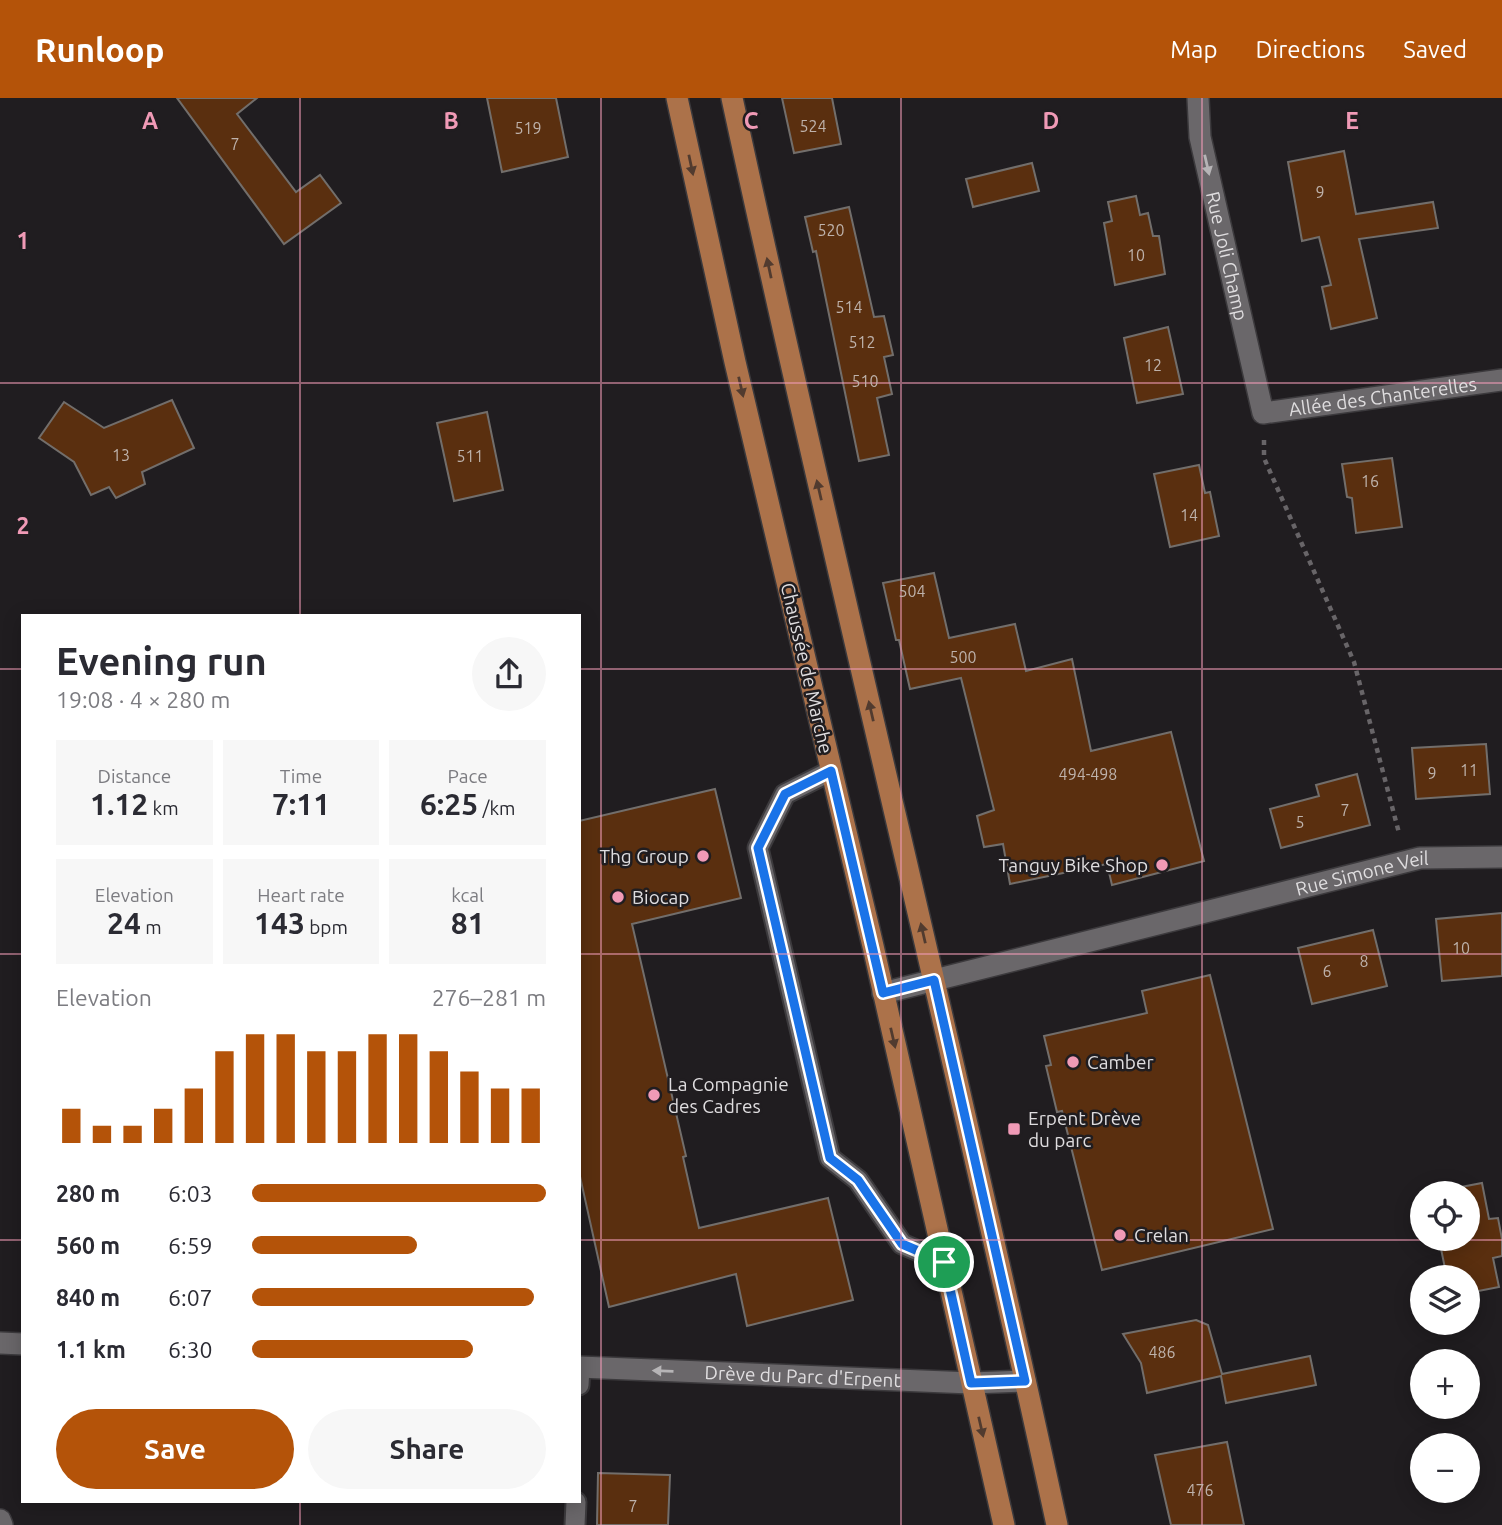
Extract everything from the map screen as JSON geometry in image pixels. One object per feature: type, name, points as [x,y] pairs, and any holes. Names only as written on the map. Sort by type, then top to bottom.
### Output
[{"type":"main road","name":"Chaussée de Marche","points":[[677,98],[735,362],[1004,1525]]},
{"type":"main road","points":[[732,98],[786,348],[934,980],[1057,1525]]},
{"type":"street","name":"Rue Joli Champ","points":[[1198,98],[1200,137],[1263,413]]},
{"type":"street","name":"Allée des Chanterelles","points":[[1263,413],[1502,380]]},
{"type":"street","name":"Rue Simone Veil","points":[[883,993],[1420,858],[1502,857]]},
{"type":"street","points":[[0,1343],[21,1344]]},
{"type":"street","name":"Drève du Parc d'Erpent","points":[[581,1367],[971,1383],[1025,1381]]},
{"type":"street","points":[[0,1520],[2,1525]]},
{"type":"lane","points":[[831,771],[785,794],[758,848],[830,1158],[858,1180],[902,1244],[944,1262]]},
{"type":"lane","points":[[575,1525],[576,1503]]},
{"type":"path","points":[[1263,413],[1264,458],[1354,662],[1407,861]]},
{"type":"building","points":[[177,98],[257,98],[237,114],[296,192],[320,175],[341,203],[284,244]]},
{"type":"building","points":[[487,98],[556,98],[568,157],[502,172]]},
{"type":"building","points":[[782,98],[832,98],[841,144],[794,153]]},
{"type":"building","points":[[1344,151],[1356,214],[1433,202],[1438,228],[1359,239],[1377,318],[1331,329],[1322,287],[1331,285],[1319,237],[1302,241],[1288,162]]},
{"type":"building","points":[[1032,163],[1039,191],[973,207],[966,179]]},
{"type":"building","points":[[1136,196],[1140,215],[1148,213],[1153,236],[1159,236],[1165,274],[1115,285],[1104,223],[1112,221],[1108,202]]},
{"type":"building","points":[[849,207],[874,317],[884,316],[893,355],[884,357],[892,394],[877,398],[889,455],[859,461],[816,251],[813,252],[805,217]]},
{"type":"building","points":[[1168,327],[1183,394],[1137,403],[1124,338]]},
{"type":"building","points":[[172,400],[194,448],[142,472],[145,484],[116,498],[109,487],[91,495],[74,462],[39,438],[64,402],[104,428]]},
{"type":"building","points":[[487,412],[503,490],[454,501],[437,423]]},
{"type":"building","points":[[1392,458],[1402,527],[1356,533],[1352,498],[1347,497],[1342,464]]},
{"type":"building","points":[[1199,465],[1205,493],[1210,492],[1219,536],[1170,547],[1154,474]]},
{"type":"building","points":[[934,573],[949,638],[1015,624],[1026,671],[1072,659],[1091,751],[1171,732],[1204,861],[1112,885],[1107,864],[1010,884],[1003,844],[984,847],[977,816],[994,810],[961,678],[910,689],[899,640],[896,640],[883,583]]},
{"type":"building","points":[[1486,744],[1490,794],[1416,799],[1412,748]]},
{"type":"building","points":[[1357,774],[1370,825],[1281,848],[1270,809],[1319,796],[1316,785]]},
{"type":"building","points":[[715,789],[741,898],[632,924],[686,1156],[683,1157],[699,1228],[828,1198],[853,1300],[747,1326],[736,1274],[609,1307],[581,1181],[581,821]]},
{"type":"building","points":[[1502,913],[1502,976],[1442,981],[1436,919]]},
{"type":"building","points":[[1373,930],[1387,986],[1312,1004],[1298,948]]},
{"type":"building","points":[[1210,975],[1273,1229],[1102,1270],[1062,1111],[1057,1112],[1046,1066],[1051,1065],[1044,1036],[1147,1013],[1142,991]]},
{"type":"building","points":[[1480,1183],[1489,1219],[1498,1218],[1502,1256],[1493,1258],[1499,1287],[1480,1291],[1480,1265],[1444,1265],[1441,1251],[1480,1251]]},
{"type":"building","points":[[1196,1320],[1208,1325],[1222,1374],[1310,1356],[1316,1385],[1226,1403],[1221,1376],[1147,1393],[1141,1363],[1123,1334]]},
{"type":"building","points":[[1227,1442],[1244,1525],[1171,1525],[1155,1455]]},
{"type":"building","points":[[598,1473],[670,1475],[668,1525],[597,1525]]},
{"type":"place","name":"Thg Group","points":[[703,856]]},
{"type":"place","name":"Tanguy Bike Shop","points":[[1162,865]]},
{"type":"place","name":"Biocap","points":[[618,897]]},
{"type":"place","name":"Camber","points":[[1073,1062]]},
{"type":"place","name":"La Compagnie des Cadres","points":[[654,1095]]},
{"type":"place","name":"Erpent Drève du parc","points":[[1014,1129]]},
{"type":"place","name":"Crelan","points":[[1120,1235]]},
{"type":"route","points":[[831,771],[883,993],[934,980],[1025,1381],[971,1383],[944,1262],[902,1244],[858,1180],[830,1158],[758,848],[785,794],[831,771]]}]
